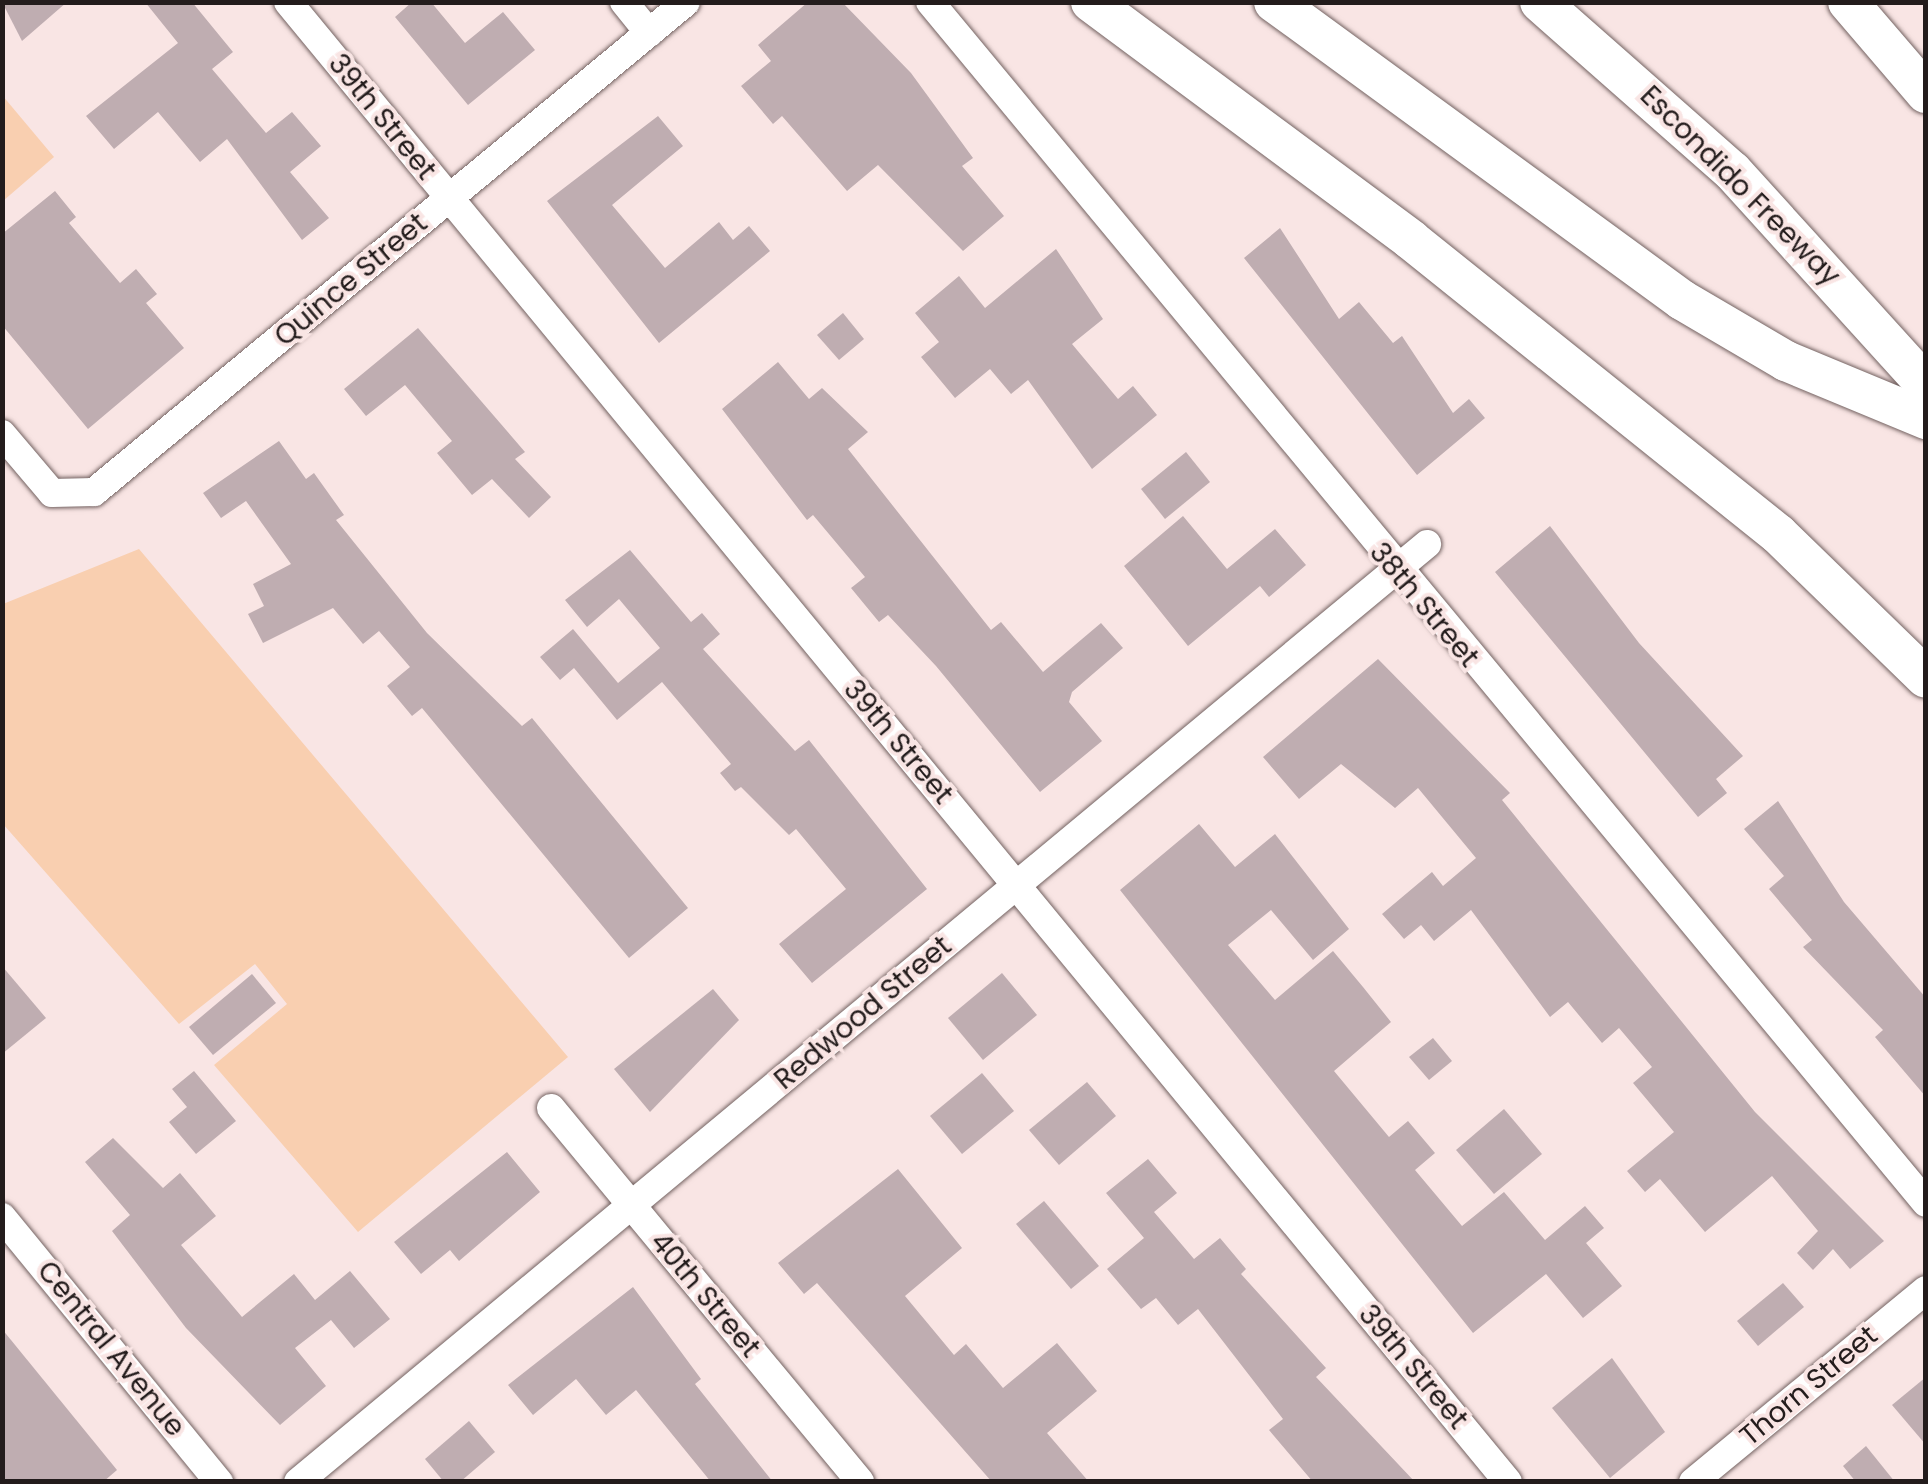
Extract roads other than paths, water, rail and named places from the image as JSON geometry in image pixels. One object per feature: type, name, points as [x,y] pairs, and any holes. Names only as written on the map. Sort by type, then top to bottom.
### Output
[{"type":"highway","points":[[1090,2],[1411,240],[1763,522],[1926,678]]},
{"type":"highway","points":[[1274,2],[1682,300],[1786,361],[1926,419]]},
{"type":"highway","name":"Escondido Freeway","points":[[1540,2],[1732,170],[1926,384]]},
{"type":"highway","points":[[1848,2],[1926,94]]},
{"type":"street","name":"39th Street","points":[[288,2],[1508,1482]]},
{"type":"street","points":[[624,2],[649,33]]},
{"type":"street","name":"Quince Street","points":[[2,434],[52,493],[94,492],[686,2]]},
{"type":"street","name":"38th Street","points":[[930,2],[1395,570],[1926,1202]]},
{"type":"street","name":"Redwood Street","points":[[298,1482],[1427,544]]},
{"type":"street","name":"40th Street","points":[[550,1108],[860,1482]]},
{"type":"street","name":"Central Avenue","points":[[2,1217],[219,1482]]},
{"type":"street","name":"Thorn Street","points":[[1693,1482],[1926,1290]]}]
